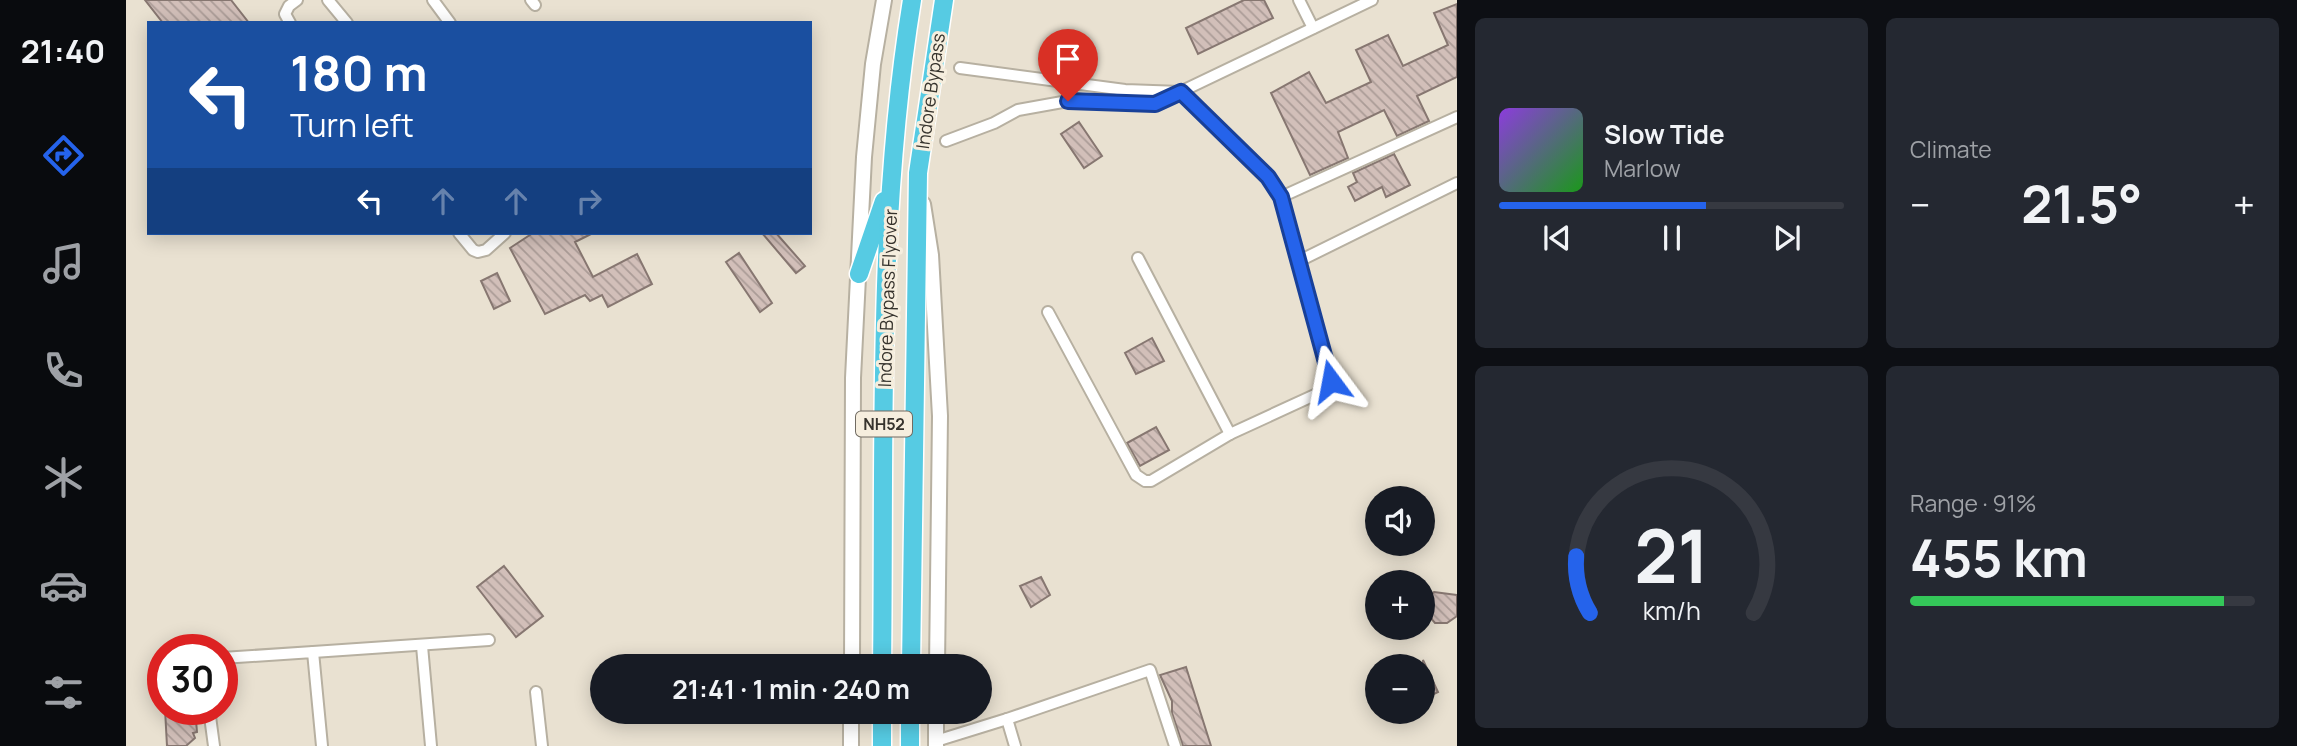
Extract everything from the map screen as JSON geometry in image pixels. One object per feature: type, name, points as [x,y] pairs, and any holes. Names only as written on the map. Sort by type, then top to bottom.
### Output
[{"type":"highway","name":"Indore Bypass","points":[[890,181],[912,0]]},
{"type":"highway","name":"Indore Bypass","points":[[918,181],[944,0]]},
{"type":"highway","points":[[859,274],[890,181]]},
{"type":"highway","name":"Indore Bypass Flyover","points":[[882,654],[886,282],[890,181]]},
{"type":"highway","name":"Indore Bypass Flyover","points":[[911,654],[918,181]]},
{"type":"highway","points":[[882,724],[882,746]]},
{"type":"highway","points":[[910,724],[910,746]]},
{"type":"street","points":[[289,21],[285,15],[286,10],[297,0]]},
{"type":"street","points":[[328,0],[345,21]]},
{"type":"street","points":[[433,0],[449,21]]},
{"type":"street","points":[[852,654],[853,377],[864,157],[884,0]]},
{"type":"street","points":[[1299,0],[1313,28]]},
{"type":"street","points":[[946,141],[994,123],[1018,110],[1068,101],[1155,104],[1372,0]]},
{"type":"street","points":[[960,68],[1125,90],[1181,92],[1268,177],[1281,197],[1331,381],[1319,393],[1230,434],[1150,481],[1140,479],[1048,312]]},
{"type":"street","points":[[1281,197],[1457,117]]},
{"type":"street","points":[[918,181],[931,255],[940,402],[938,654]]},
{"type":"street","points":[[1299,261],[1457,183]]},
{"type":"street","points":[[461,235],[478,252],[486,250],[503,235]]},
{"type":"street","points":[[1138,258],[1230,434]]},
{"type":"street","points":[[238,657],[489,640]]},
{"type":"street","points":[[422,646],[431,746]]},
{"type":"street","points":[[313,652],[322,746]]},
{"type":"street","points":[[936,724],[936,743],[1150,670],[1175,746]]},
{"type":"street","points":[[537,692],[542,746]]},
{"type":"street","points":[[1007,719],[1015,746]]},
{"type":"street","points":[[851,724],[851,746]]},
{"type":"street","points":[[211,725],[214,746]]},
{"type":"building","points":[[145,0],[231,0],[247,21],[161,21]]},
{"type":"building","points":[[1244,0],[1264,0],[1273,18],[1198,54],[1186,28]]},
{"type":"building","points":[[1457,4],[1457,77],[1417,96],[1429,121],[1397,136],[1384,110],[1338,132],[1348,158],[1310,175],[1271,93],[1309,72],[1326,103],[1371,82],[1356,50],[1388,35],[1403,66],[1448,45],[1434,13]]},
{"type":"building","points":[[1079,122],[1102,156],[1084,168],[1061,134]]},
{"type":"building","points":[[1394,154],[1410,185],[1386,197],[1382,187],[1355,201],[1348,187],[1357,182],[1353,173]]},
{"type":"building","points":[[530,235],[589,235],[575,242],[593,277],[637,254],[652,284],[608,307],[602,295],[590,301],[585,295],[545,314],[510,248]]},
{"type":"building","points":[[764,235],[778,235],[805,266],[796,273]]},
{"type":"building","points":[[739,253],[772,303],[760,312],[726,262]]},
{"type":"building","points":[[497,273],[510,301],[494,309],[481,281]]},
{"type":"building","points":[[1152,338],[1164,361],[1136,374],[1125,353]]},
{"type":"building","points":[[1156,427],[1169,450],[1140,466],[1127,443]]},
{"type":"building","points":[[504,566],[543,616],[516,637],[477,587]]},
{"type":"building","points":[[1041,577],[1050,595],[1031,607],[1020,586]]},
{"type":"building","points":[[1435,592],[1457,595],[1457,616],[1447,623],[1435,623]]},
{"type":"building","points":[[1186,667],[1211,746],[1183,746],[1172,713],[1172,701],[1160,675]]},
{"type":"building","points":[[166,725],[196,725],[197,732],[193,733],[195,738],[186,746],[167,746]]},
{"type":"route","points":[[1068,101],[1155,104],[1181,92],[1268,177],[1281,197],[1331,381]]}]
